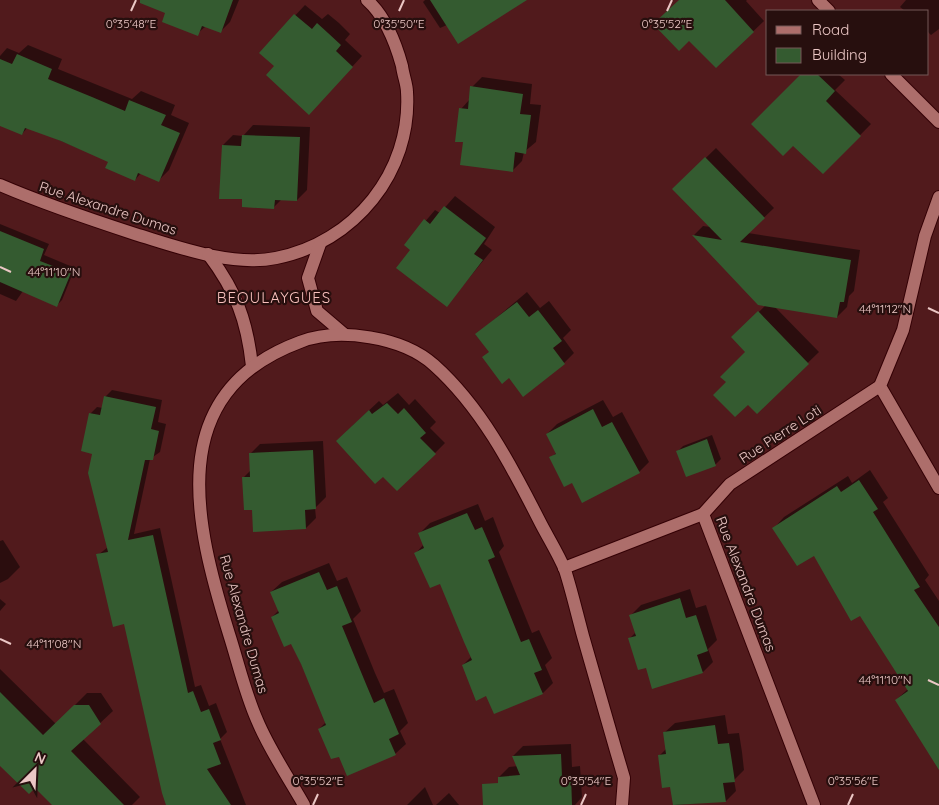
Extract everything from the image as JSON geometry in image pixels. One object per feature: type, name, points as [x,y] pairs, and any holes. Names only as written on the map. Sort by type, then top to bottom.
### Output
[{"type":"street","name":"Rue Alexandre Dumas","points":[[0,185],[49,206],[228,259],[275,258],[320,244],[358,218],[387,182],[404,138],[407,92],[397,46],[374,6],[368,0]]},
{"type":"street","points":[[818,0],[828,10]]},
{"type":"street","points":[[892,75],[939,122]]},
{"type":"street","points":[[939,197],[925,236],[902,330],[880,386],[939,488]]},
{"type":"street","points":[[320,244],[308,278],[317,311],[344,334]]},
{"type":"street","points":[[208,254],[226,279],[240,306],[249,336],[252,366]]},
{"type":"street","name":"Rue Alexandre Dumas","points":[[304,805],[257,721],[211,577],[199,505],[199,459],[211,419],[234,384],[252,366],[283,348],[308,339],[344,334],[392,342],[432,363],[467,400],[510,464],[564,568],[624,778],[622,805]]},
{"type":"street","name":"Rue Pierre Loti","points":[[703,514],[730,484],[880,386]]},
{"type":"street","name":"Rue Alexandre Dumas","points":[[564,568],[703,514],[814,805]]},
{"type":"building","points":[[140,0],[233,0],[221,33],[202,26],[198,36],[162,22],[165,13],[140,3]]},
{"type":"building","points":[[430,0],[527,0],[458,44]]},
{"type":"building","points":[[679,0],[725,0],[754,32],[716,68],[689,41],[679,51],[653,24]]},
{"type":"building","points":[[294,14],[312,29],[317,23],[341,45],[336,51],[353,67],[309,115],[266,75],[274,66],[259,53]]},
{"type":"building","points":[[17,54],[52,69],[48,79],[125,111],[129,100],[166,115],[161,125],[180,133],[159,182],[138,173],[135,181],[105,168],[108,162],[61,141],[25,128],[22,135],[0,126],[0,59],[12,64]]},
{"type":"building","points":[[800,75],[818,75],[835,91],[826,101],[861,136],[823,174],[793,146],[783,156],[751,124]]},
{"type":"building","points":[[470,86],[523,94],[520,114],[531,115],[526,154],[515,152],[513,172],[460,165],[463,142],[455,142],[459,108],[468,109]]},
{"type":"building","points":[[242,135],[300,137],[297,201],[275,200],[274,209],[242,207],[242,199],[219,199],[222,145],[241,146]]},
{"type":"building","points":[[705,157],[765,218],[740,242],[851,260],[844,302],[840,302],[837,318],[758,305],[692,235],[722,240],[672,189]]},
{"type":"building","points":[[444,206],[486,238],[474,254],[483,260],[447,307],[396,268],[410,250],[404,245],[424,219],[430,224]]},
{"type":"building","points":[[0,231],[44,249],[40,261],[71,273],[57,307],[0,282]]},
{"type":"building","points":[[517,302],[529,317],[538,310],[562,341],[553,348],[565,364],[523,397],[509,378],[502,384],[482,357],[489,352],[475,334]]},
{"type":"building","points":[[758,311],[809,364],[757,414],[748,405],[735,417],[713,395],[726,382],[720,377],[745,352],[731,337]]},
{"type":"building","points":[[104,396],[156,407],[151,429],[159,431],[153,460],[145,460],[128,540],[153,535],[188,693],[193,691],[201,712],[209,709],[221,740],[213,743],[221,764],[207,769],[231,805],[166,805],[162,793],[124,624],[113,627],[96,554],[108,552],[88,473],[92,454],[81,451],[89,413],[100,415]]},
{"type":"building","points":[[387,403],[398,414],[404,408],[426,433],[420,438],[436,454],[397,491],[383,477],[375,484],[336,441],[369,410],[372,414]]},
{"type":"building","points":[[593,409],[602,427],[612,422],[640,473],[582,503],[572,483],[564,487],[549,457],[556,454],[546,434]]},
{"type":"building","points":[[707,439],[716,466],[686,477],[676,451]]},
{"type":"building","points":[[313,450],[316,509],[305,510],[306,529],[253,532],[252,510],[244,510],[242,477],[250,477],[249,453]]},
{"type":"building","points":[[859,480],[878,509],[873,512],[920,587],[914,590],[939,627],[939,770],[895,700],[908,691],[860,616],[851,621],[814,556],[797,566],[772,528],[837,486],[841,492]]},
{"type":"building","points":[[467,513],[475,530],[482,527],[495,557],[488,560],[521,642],[529,639],[542,670],[534,673],[543,694],[494,714],[486,696],[476,701],[462,665],[472,660],[440,584],[430,588],[414,553],[424,548],[418,533]]},
{"type":"building","points":[[319,572],[327,590],[337,586],[352,622],[342,626],[366,684],[374,703],[384,698],[399,734],[389,739],[396,755],[347,776],[339,757],[331,759],[318,729],[326,725],[301,664],[291,644],[284,647],[271,617],[279,613],[270,592]]},
{"type":"building","points":[[680,598],[686,618],[696,615],[708,651],[697,655],[703,673],[652,689],[646,668],[638,670],[628,638],[636,636],[629,615]]},
{"type":"building","points":[[0,692],[43,735],[74,705],[89,705],[101,724],[71,751],[124,805],[52,805],[35,788],[29,794],[0,766]]},
{"type":"building","points":[[715,725],[718,744],[729,743],[735,782],[723,783],[726,802],[673,805],[670,787],[662,788],[658,755],[666,754],[663,732]]},
{"type":"building","points":[[561,754],[562,776],[571,775],[572,805],[483,805],[482,784],[498,783],[498,777],[520,775],[512,756]]},
{"type":"district","name":"BEOULAYGUES","points":[[274,297]]}]
